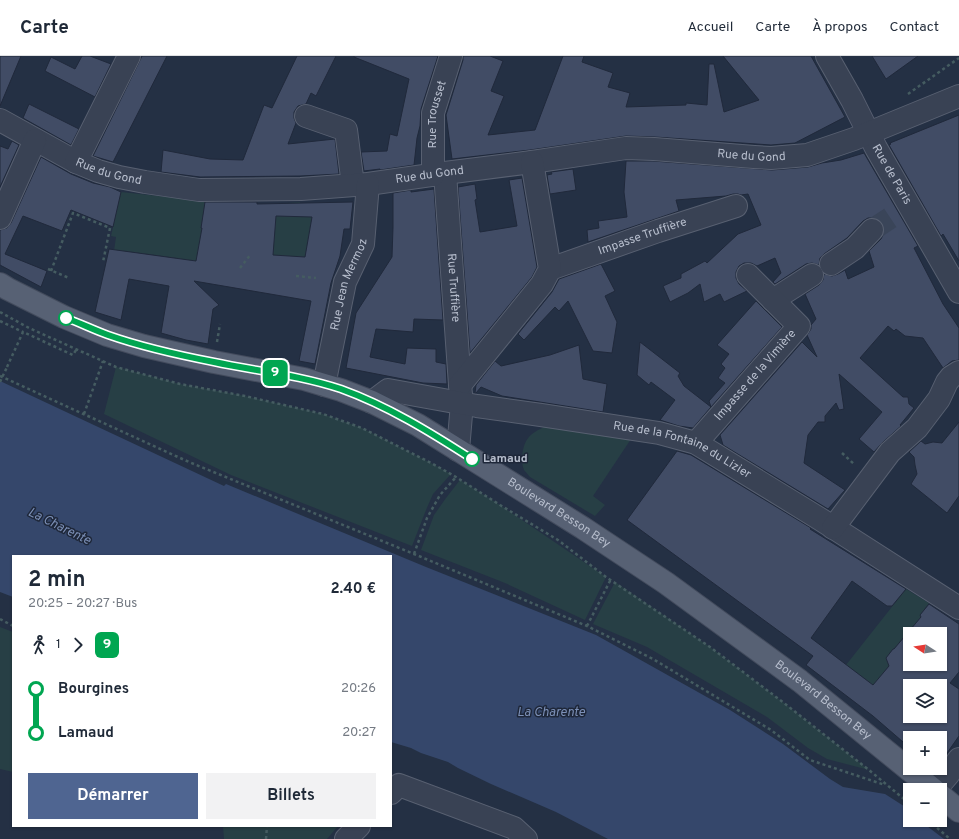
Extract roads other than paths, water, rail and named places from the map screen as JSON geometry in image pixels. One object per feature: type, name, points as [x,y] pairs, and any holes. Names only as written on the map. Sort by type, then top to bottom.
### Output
[{"type":"main road","name":"Boulevard Besson Bey","points":[[0,284],[64,317],[107,335],[144,346],[214,362],[304,379],[341,390],[372,402],[418,425],[583,528],[666,583],[800,681],[925,783]]},
{"type":"main road","points":[[947,801],[959,811]]},
{"type":"street","points":[[76,162],[129,56]]},
{"type":"street","name":"Rue Trousset","points":[[439,174],[433,113],[451,56]]},
{"type":"street","name":"Rue de Paris","points":[[827,56],[869,133],[904,209],[959,292]]},
{"type":"street","name":"Rue du Gond","points":[[0,120],[76,162],[98,171],[119,177],[199,190],[301,189],[360,184],[532,162],[626,148],[760,158],[807,155],[854,139],[959,96]]},
{"type":"street","name":"Rue Jean Mermoz","points":[[306,116],[346,130],[360,184],[363,244],[345,282],[324,385]]},
{"type":"street","points":[[0,218],[35,140]]},
{"type":"street","points":[[461,394],[542,284],[550,269],[532,162]]},
{"type":"street","name":"Rue Truffière","points":[[439,174],[461,394],[458,450]]},
{"type":"street","name":"Impasse Truffière","points":[[550,269],[658,231],[736,206]]},
{"type":"street","points":[[773,300],[855,248],[872,230]]},
{"type":"street","name":"Impasse de la Vimière","points":[[696,444],[799,326],[748,275]]},
{"type":"street","points":[[833,528],[890,452],[917,428],[939,399],[947,382],[951,377],[959,372]]},
{"type":"street","name":"Rue de la Fontaine du Lizier","points":[[372,402],[388,390],[461,394],[659,433],[696,444],[833,528],[959,608]]},
{"type":"street","points":[[941,783],[959,759]]},
{"type":"street","points":[[394,786],[514,828],[526,839]]},
{"type":"street","points":[[346,839],[358,827]]},
{"type":"water","name":"La Charente","points":[[0,381],[224,486],[226,484],[426,567],[596,635],[730,710],[783,744],[843,787],[885,794],[903,806],[903,827],[928,827],[944,839],[608,839],[556,812],[491,784],[448,762],[392,742],[392,555],[12,555],[12,597],[0,592]]},
{"type":"tunnel","points":[[872,230],[899,212]]},
{"type":"place","name":"Lamaud","points":[[472,459]]}]
